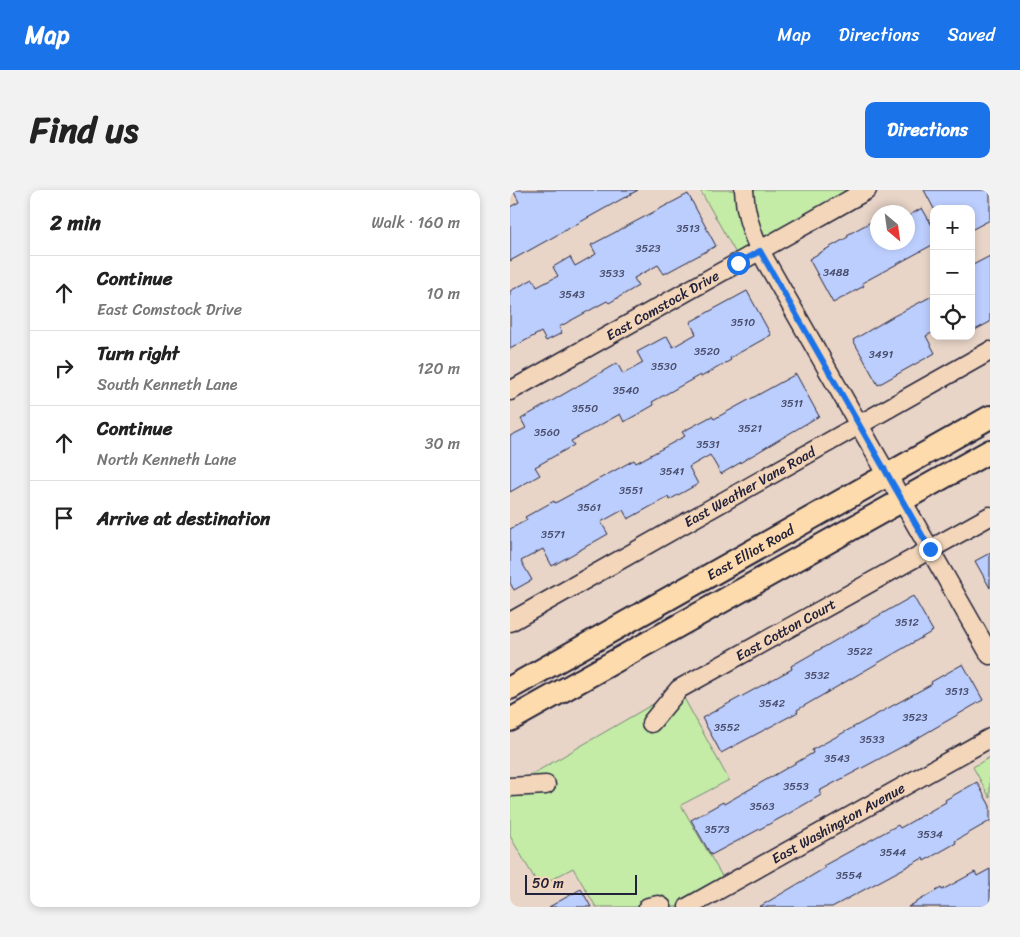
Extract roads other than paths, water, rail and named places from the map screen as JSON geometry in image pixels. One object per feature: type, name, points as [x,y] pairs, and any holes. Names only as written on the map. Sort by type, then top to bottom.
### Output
[{"type":"main road","name":"East Elliot Road","points":[[510,720],[894,487],[990,417]]},
{"type":"main road","name":"East Elliot Road","points":[[510,688],[894,487],[990,451]]},
{"type":"street","points":[[744,190],[750,229],[760,251],[990,655]]},
{"type":"street","name":"East Comstock Drive","points":[[510,391],[867,190]]},
{"type":"street","name":"East Weather Vane Road","points":[[510,622],[990,352]]},
{"type":"street","name":"East Cotton Court","points":[[651,723],[679,689],[990,516]]},
{"type":"street","name":"East Washington Avenue","points":[[688,907],[990,738]]},
{"type":"street","points":[[510,787],[546,785]]},
{"type":"street","points":[[648,907],[662,907]]}]
